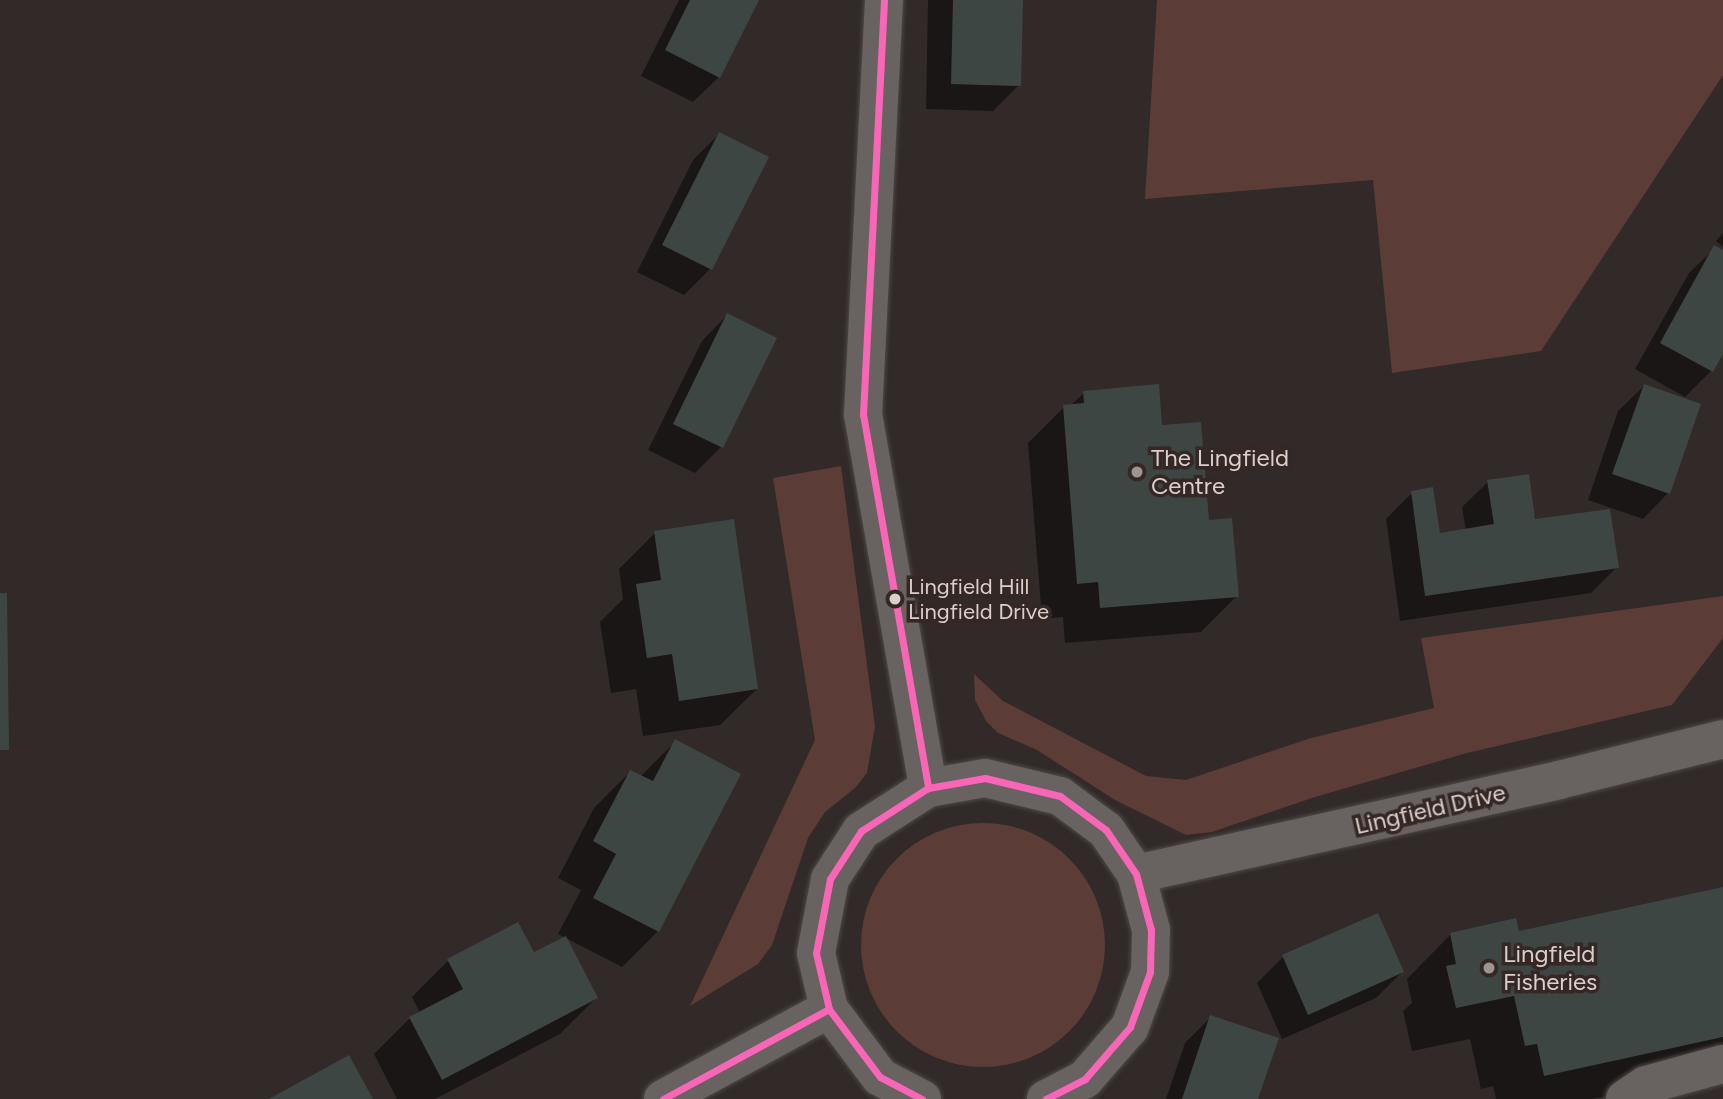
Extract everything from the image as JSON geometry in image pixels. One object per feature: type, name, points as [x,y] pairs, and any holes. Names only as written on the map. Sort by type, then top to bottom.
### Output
[{"type":"street","points":[[884,0],[863,414],[928,788]]},
{"type":"street","name":"Lingfield Drive","points":[[1136,874],[1559,780],[1723,739]]},
{"type":"street","points":[[922,1099],[880,1077],[829,1009],[817,953],[830,880],[861,831],[928,788],[985,778],[1060,796],[1107,830],[1136,874],[1151,930],[1150,972],[1130,1027],[1085,1079],[1046,1099]]},
{"type":"street","points":[[663,1099],[829,1009]]},
{"type":"street","points":[[1625,1099],[1646,1085],[1723,1064]]},
{"type":"shaded area","points":[[1157,0],[1723,0],[1723,75],[1541,351],[1392,373],[1373,180],[1145,199]]},
{"type":"shaded area","points":[[841,466],[875,726],[867,773],[855,788],[825,812],[808,838],[772,945],[758,964],[690,1006],[815,740],[773,478]]},
{"type":"shaded area","points":[[1723,596],[1723,638],[1672,705],[1467,753],[1315,797],[1212,832],[1186,835],[1115,800],[1037,750],[998,733],[986,721],[975,700],[974,674],[1003,701],[1146,776],[1186,780],[1311,738],[1434,708],[1421,638]]},
{"type":"shaded area","points":[[971,823],[995,823],[1019,828],[1041,837],[1070,858],[1085,877],[1096,898],[1103,921],[1103,969],[1096,992],[1085,1013],[1070,1032],[1041,1053],[1019,1062],[995,1067],[971,1067],[947,1062],[925,1053],[905,1040],[888,1023],[875,1003],[866,981],[861,957],[861,933],[866,909],[875,887],[888,867],[905,850],[925,837],[947,828]]},
{"type":"building","points":[[690,0],[759,0],[720,78],[665,50]]},
{"type":"building","points":[[953,0],[1023,0],[1021,86],[951,84]]},
{"type":"building","points":[[719,132],[769,157],[712,270],[662,245]]},
{"type":"building","points":[[1714,245],[1723,250],[1723,354],[1713,372],[1660,343]]},
{"type":"building","points":[[727,313],[777,338],[723,448],[673,424]]},
{"type":"building","name":"The Lingfield Centre","points":[[1159,384],[1162,425],[1201,422],[1209,520],[1232,518],[1239,597],[1100,608],[1098,582],[1077,584],[1063,405],[1084,403],[1083,391]]},
{"type":"building","points":[[1644,384],[1701,404],[1670,494],[1612,474]]},
{"type":"building","points":[[1529,474],[1535,519],[1610,509],[1619,568],[1425,596],[1411,491],[1433,487],[1440,533],[1494,524],[1487,480]]},
{"type":"building","points":[[734,519],[758,689],[679,701],[672,654],[647,658],[636,584],[661,580],[654,531]]},
{"type":"building","points":[[0,593],[7,593],[9,750],[0,750]]},
{"type":"building","points":[[675,739],[741,774],[659,932],[593,898],[616,854],[593,841],[630,770],[653,781]]},
{"type":"building","points":[[1723,887],[1723,1037],[1544,1076],[1537,1044],[1525,1046],[1514,996],[1456,1008],[1446,966],[1456,964],[1450,933],[1516,918],[1519,931]]},
{"type":"building","points":[[1378,913],[1404,972],[1308,1015],[1282,955]]},
{"type":"building","points":[[518,922],[534,952],[566,936],[598,998],[442,1080],[409,1017],[463,989],[447,959]]},
{"type":"building","points":[[1210,1015],[1279,1038],[1258,1099],[1182,1099]]},
{"type":"building","points":[[349,1055],[373,1099],[269,1099],[298,1083]]},
{"type":"transit line","points":[[884,0],[863,414],[928,788]]},
{"type":"transit line","points":[[922,1099],[880,1077],[829,1009],[816,953],[830,879],[861,831],[928,788],[985,778],[1060,796],[1106,830],[1136,874],[1151,930],[1150,972],[1130,1027],[1085,1079],[1046,1099]]},
{"type":"transit line","points":[[663,1099],[829,1009]]},
{"type":"place","name":"The Lingfield Centre","points":[[1137,472]]},
{"type":"place","name":"Lingfield Hill Lingfield Drive","points":[[895,599]]},
{"type":"place","name":"Lingfield Fisheries","points":[[1489,968]]}]
